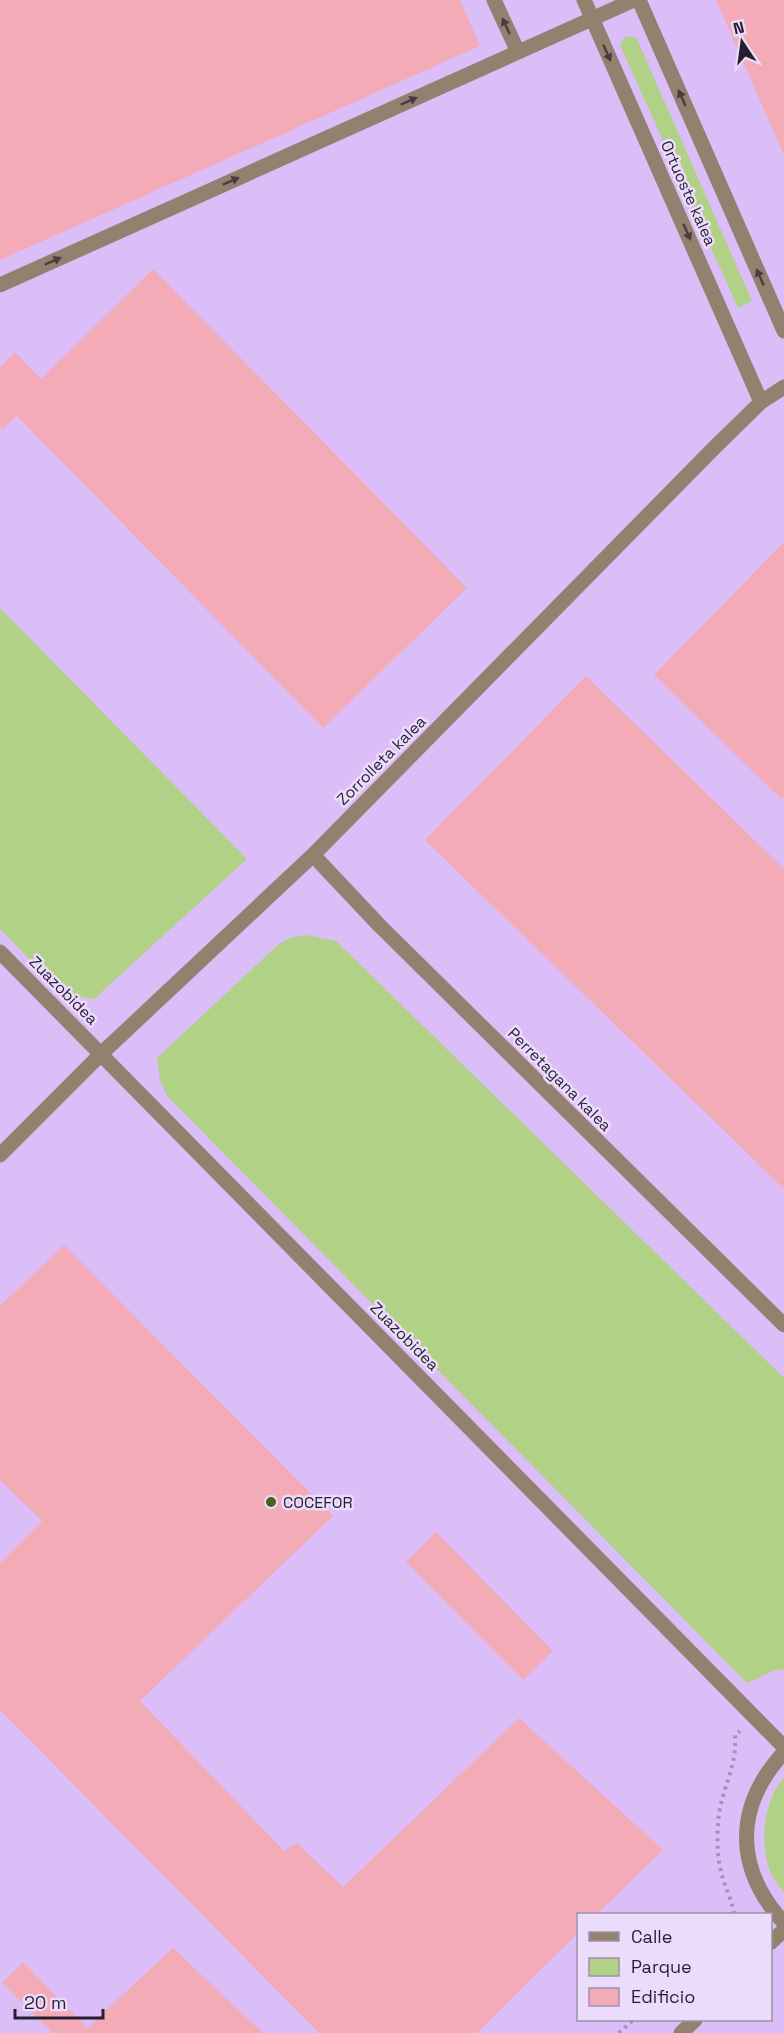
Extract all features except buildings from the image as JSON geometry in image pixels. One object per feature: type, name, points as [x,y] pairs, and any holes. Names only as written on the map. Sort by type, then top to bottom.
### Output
[{"type":"street","points":[[494,0],[518,52]]},
{"type":"street","name":"Ortuoste kalea","points":[[584,0],[761,402]]},
{"type":"street","points":[[0,285],[634,0]]},
{"type":"street","name":"Ortuoste kalea","points":[[639,0],[784,331]]},
{"type":"street","name":"Zorrolleta kalea","points":[[0,1155],[101,1054],[313,855],[761,402],[784,387]]},
{"type":"street","name":"Perretagana kalea","points":[[313,855],[387,934],[784,1325]]},
{"type":"street","name":"Zuazobidea","points":[[0,952],[784,1747]]},
{"type":"street","points":[[784,1752],[767,1770],[753,1796],[747,1823],[747,1852],[754,1880],[768,1905],[784,1923]]},
{"type":"street","points":[[772,1942],[784,1930]]},
{"type":"street","points":[[681,2033],[693,2021]]},
{"type":"path","points":[[620,2033],[631,2021]]},
{"type":"shaded area","points":[[0,0],[784,0],[784,2033],[0,2033]]},
{"type":"green space","points":[[632,36],[637,39],[752,301],[738,308],[620,45],[625,37]]},
{"type":"green space","points":[[0,608],[247,859],[94,999],[74,995],[56,986],[0,929]]},
{"type":"green space","points":[[305,935],[336,941],[784,1378],[784,1669],[773,1671],[747,1683],[167,1096],[160,1080],[157,1058],[279,944],[290,938]]},
{"type":"green space","points":[[784,1777],[784,1893],[775,1881],[767,1862],[764,1836],[771,1798]]},
{"type":"place","name":"COCEFOR","points":[[271,1502]]}]
